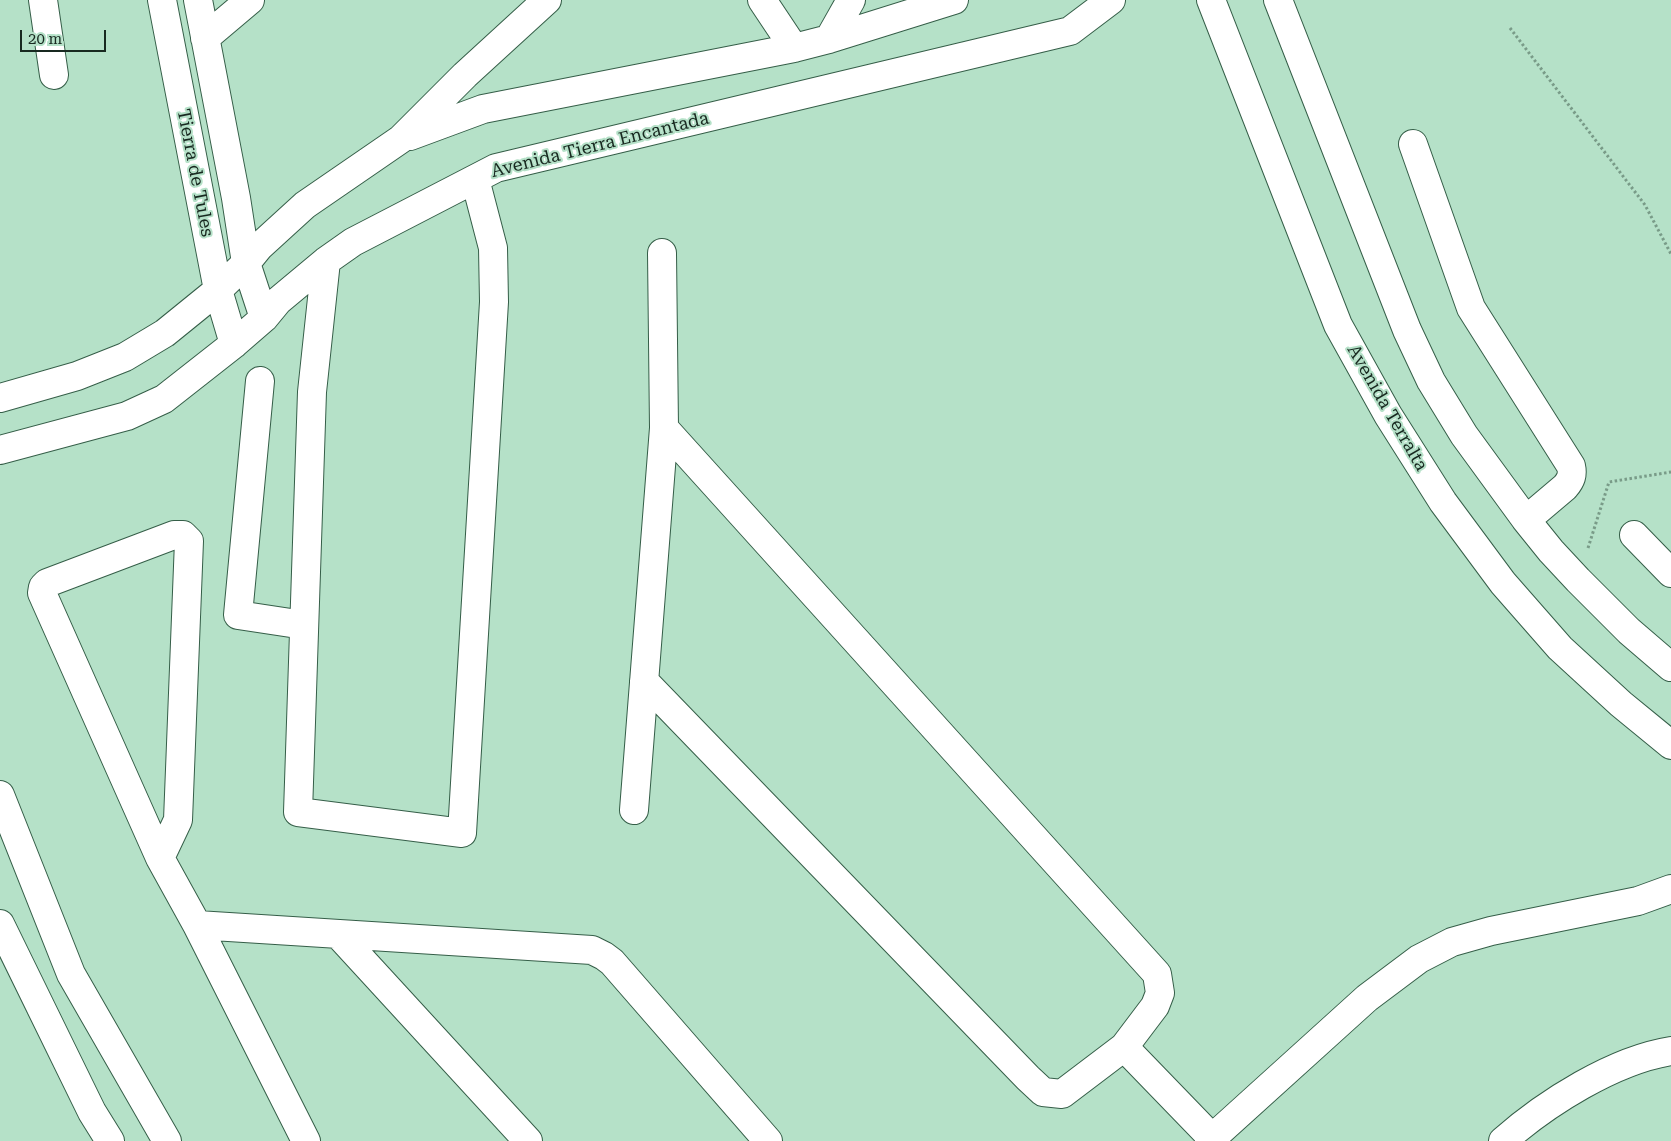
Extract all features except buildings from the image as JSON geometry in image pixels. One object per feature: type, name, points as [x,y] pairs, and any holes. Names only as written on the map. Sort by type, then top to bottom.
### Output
[{"type":"street","points":[[43,0],[54,74]]},
{"type":"street","name":"Tierra de Tules","points":[[162,0],[218,290],[234,344]]},
{"type":"street","name":"Tierra de Tules","points":[[198,0],[236,198],[246,263],[264,318]]},
{"type":"street","points":[[205,38],[250,0]]},
{"type":"street","points":[[0,398],[77,376],[125,357],[165,333],[218,290],[246,263],[259,247],[305,204],[401,139],[465,75],[547,0]]},
{"type":"street","points":[[762,0],[794,48]]},
{"type":"street","points":[[829,39],[851,0]]},
{"type":"street","points":[[401,139],[483,109],[794,48],[954,0]]},
{"type":"street","name":"Avenida Tierra Encantada","points":[[0,450],[127,416],[164,399],[234,344],[264,318],[278,301],[326,261],[353,242],[496,168],[1070,31],[1111,0]]},
{"type":"street","name":"Avenida Terralta","points":[[1211,0],[1338,324],[1388,415],[1443,502],[1503,583],[1560,648],[1621,704],[1671,745]]},
{"type":"street","points":[[1278,0],[1407,330],[1427,372],[1464,435],[1551,551],[1629,631],[1671,667]]},
{"type":"street","points":[[1413,144],[1471,308],[1571,466],[1573,473],[1565,487],[1526,520]]},
{"type":"street","points":[[326,261],[312,392],[298,812],[462,833],[494,302],[493,248],[475,179]]},
{"type":"street","points":[[634,810],[664,428],[662,253]]},
{"type":"street","points":[[260,381],[238,615],[304,625]]},
{"type":"street","points":[[644,681],[1028,1078],[1044,1092],[1062,1094],[1124,1047],[1155,1006],[1160,993],[1157,974],[664,428]]},
{"type":"street","points":[[160,858],[178,820],[189,541],[183,535],[174,535],[47,583],[43,587],[42,593],[160,858],[197,925],[306,1141]]},
{"type":"street","points":[[1634,535],[1671,573]]},
{"type":"street","points":[[0,795],[71,974],[167,1141]]},
{"type":"street","points":[[1124,1047],[1210,1140],[1367,998],[1412,964],[1452,942],[1491,931],[1638,901],[1671,889]]},
{"type":"street","points":[[0,924],[92,1112],[110,1141]]},
{"type":"street","points":[[197,925],[592,950],[612,962],[768,1141]]},
{"type":"street","points":[[338,934],[528,1141]]},
{"type":"street","points":[[1514,1137],[1550,1105],[1602,1075],[1637,1060],[1669,1057]]},
{"type":"path","points":[[1510,28],[1645,205],[1671,254]]},
{"type":"path","points":[[1578,580],[1609,482],[1671,472]]}]
